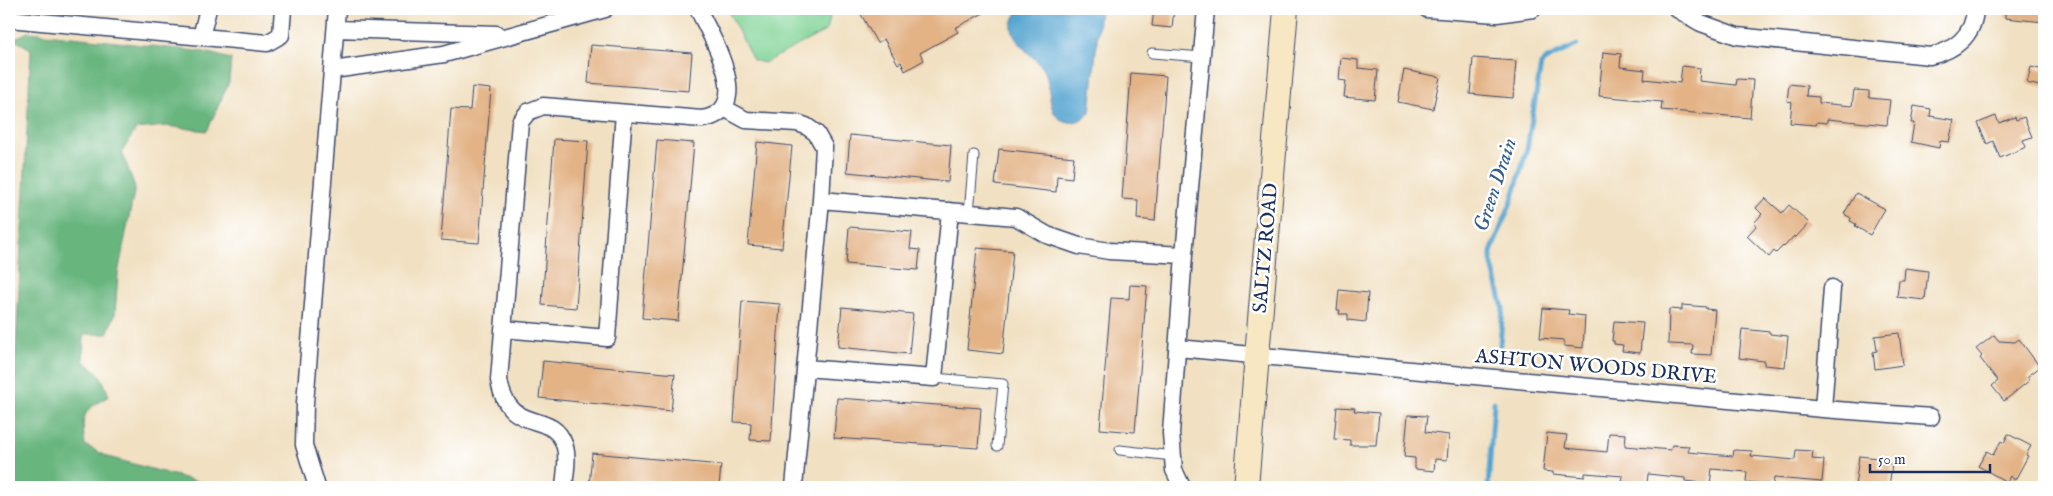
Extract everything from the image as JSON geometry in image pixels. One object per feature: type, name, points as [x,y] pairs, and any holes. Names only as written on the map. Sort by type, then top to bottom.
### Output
[{"type":"street","points":[[201,37],[208,9]]},
{"type":"street","points":[[9,19],[267,43],[281,35],[283,9]]},
{"type":"street","points":[[317,487],[304,445],[305,412],[337,9]]},
{"type":"street","points":[[333,70],[444,54],[605,9]]},
{"type":"street","points":[[564,487],[566,453],[562,438],[550,426],[519,416],[509,407],[502,395],[499,373],[520,122],[528,112],[543,106],[702,119],[715,116],[724,108],[729,92],[726,70],[698,9]]},
{"type":"street","points":[[1182,487],[1174,470],[1172,433],[1184,255],[1206,9]]},
{"type":"street","name":"SALTZ ROAD","points":[[1246,487],[1286,9]]},
{"type":"street","points":[[1427,9],[1496,14],[1533,9]]},
{"type":"street","points":[[1677,9],[1721,32],[1753,39],[1930,56],[1942,53],[1960,42],[1972,25],[1975,9]]},
{"type":"street","points":[[336,29],[511,34]]},
{"type":"street","points":[[724,108],[746,120],[806,126],[816,133],[823,142],[825,154],[794,487]]},
{"type":"street","points":[[503,329],[607,338],[624,113]]},
{"type":"street","points":[[821,200],[1016,217],[1047,235],[1079,246],[1109,251],[1184,255]]},
{"type":"street","points":[[805,368],[934,378],[950,211]]},
{"type":"street","points":[[1823,409],[1832,288]]},
{"type":"street","name":"ASHTON WOODS DRIVE","points":[[1178,348],[1823,409],[1931,417]]},
{"type":"lane","points":[[1152,53],[1202,57]]},
{"type":"lane","points":[[969,213],[974,155]]},
{"type":"lane","points":[[934,378],[1003,384],[997,446]]},
{"type":"lane","points":[[1120,450],[1173,456]]},
{"type":"green space","points":[[727,9],[826,9],[830,17],[827,30],[764,63],[753,60]]},
{"type":"green space","points":[[28,32],[205,52],[231,59],[229,82],[207,131],[166,126],[136,129],[122,152],[135,187],[118,274],[115,314],[107,334],[84,334],[83,361],[100,376],[109,396],[93,406],[85,415],[83,427],[85,445],[108,457],[217,487],[9,487],[31,49],[13,39]]},
{"type":"water","points":[[1019,9],[1100,9],[1090,112],[1081,120],[1069,122],[1061,120],[1052,109],[1047,77],[1044,70],[1020,44],[1013,33],[1012,23]]},
{"type":"building","points":[[858,9],[991,9],[955,28],[958,32],[920,53],[924,60],[905,71],[901,62],[898,64],[884,39],[877,43]]},
{"type":"building","points":[[1154,9],[1174,9],[1172,28],[1152,26]]},
{"type":"building","points":[[2005,9],[2044,9],[2044,22],[2005,18]]},
{"type":"building","points":[[591,45],[692,53],[689,91],[588,83]]},
{"type":"building","points":[[1603,52],[1621,54],[1620,67],[1645,70],[1644,79],[1680,83],[1682,66],[1700,68],[1699,81],[1736,85],[1737,79],[1753,80],[1750,118],[1661,110],[1662,102],[1599,96]]},
{"type":"building","points":[[1341,58],[1358,60],[1358,68],[1378,70],[1375,100],[1344,97],[1346,81],[1339,80]]},
{"type":"building","points":[[1473,58],[1516,61],[1513,98],[1470,94]]},
{"type":"building","points":[[2031,67],[2044,70],[2044,87],[2027,83]]},
{"type":"building","points":[[1404,70],[1440,77],[1433,109],[1398,102]]},
{"type":"building","points":[[1131,73],[1166,76],[1155,221],[1137,219],[1138,200],[1122,199]]},
{"type":"building","points":[[1789,84],[1807,86],[1806,96],[1819,97],[1819,103],[1852,106],[1854,90],[1869,91],[1869,98],[1890,100],[1887,125],[1827,119],[1827,123],[1817,122],[1816,125],[1790,123],[1792,102],[1787,101]]},
{"type":"building","points":[[472,87],[491,89],[479,243],[441,240],[451,109],[470,110]]},
{"type":"building","points":[[1914,106],[1931,109],[1930,116],[1954,120],[1949,142],[1940,141],[1939,148],[1911,142],[1914,123],[1911,123]]},
{"type":"building","points":[[1996,116],[1999,123],[2015,117],[2016,120],[2024,117],[2032,137],[2023,140],[2026,147],[2000,158],[1993,141],[1987,144],[1978,123]]},
{"type":"building","points":[[850,135],[951,145],[948,182],[847,172]]},
{"type":"building","points":[[554,139],[588,141],[576,308],[542,305]]},
{"type":"building","points":[[657,140],[694,143],[678,321],[642,318]]},
{"type":"building","points":[[757,142],[792,146],[782,248],[748,245]]},
{"type":"building","points":[[999,149],[1074,157],[1072,178],[1057,176],[1056,192],[995,185]]},
{"type":"building","points":[[1856,193],[1885,209],[1870,235],[1855,226],[1856,224],[1850,221],[1851,218],[1844,214]]},
{"type":"building","points":[[1765,198],[1782,213],[1789,205],[1809,223],[1795,238],[1794,236],[1784,247],[1776,253],[1774,251],[1769,257],[1747,236],[1757,225],[1754,223],[1762,214],[1756,208]]},
{"type":"building","points":[[849,227],[912,232],[910,249],[920,250],[918,270],[846,264]]},
{"type":"building","points":[[977,248],[1013,251],[1003,354],[967,350]]},
{"type":"building","points":[[1905,268],[1928,271],[1925,300],[1897,297],[1899,280],[1904,280]]},
{"type":"building","points":[[1130,285],[1147,286],[1135,432],[1100,429],[1111,298],[1129,299]]},
{"type":"building","points":[[1339,290],[1368,293],[1366,322],[1348,320],[1348,314],[1339,314],[1340,310],[1337,310]]},
{"type":"building","points":[[742,301],[780,304],[771,441],[750,440],[751,423],[734,422]]},
{"type":"building","points":[[1682,305],[1706,307],[1706,309],[1715,310],[1711,355],[1692,354],[1693,345],[1668,344],[1669,309],[1682,310]]},
{"type":"building","points":[[842,307],[913,314],[909,354],[838,347]]},
{"type":"building","points":[[1543,308],[1569,310],[1568,314],[1585,316],[1583,348],[1564,346],[1564,340],[1540,338]]},
{"type":"building","points":[[1614,321],[1643,323],[1640,353],[1622,351],[1623,345],[1614,344],[1614,341],[1612,341]]},
{"type":"building","points":[[1742,329],[1788,336],[1785,367],[1764,365],[1764,361],[1739,358]]},
{"type":"building","points":[[1899,333],[1903,365],[1875,369],[1873,352],[1877,351],[1875,336]]},
{"type":"building","points":[[1994,335],[1999,341],[2015,342],[2019,339],[2040,367],[2027,377],[2030,380],[2004,401],[1992,386],[1998,381],[1980,358],[1982,356],[1976,349]]},
{"type":"building","points":[[543,361],[675,374],[671,411],[539,398]]},
{"type":"building","points":[[837,398],[981,408],[978,448],[834,438]]},
{"type":"building","points":[[1337,407],[1355,408],[1354,411],[1379,413],[1376,445],[1350,445],[1350,440],[1334,439]]},
{"type":"building","points":[[1408,415],[1427,416],[1425,432],[1449,435],[1447,460],[1435,459],[1434,471],[1415,469],[1415,458],[1404,457]]},
{"type":"building","points":[[1547,433],[1567,435],[1565,448],[1607,452],[1609,433],[1626,434],[1625,446],[1671,450],[1672,445],[1689,446],[1688,452],[1733,456],[1734,450],[1752,451],[1751,456],[1795,460],[1796,450],[1813,451],[1812,459],[1824,460],[1822,482],[1774,478],[1773,485],[1746,482],[1747,472],[1712,469],[1710,484],[1685,481],[1685,478],[1648,474],[1647,484],[1622,482],[1623,476],[1585,473],[1585,477],[1553,474],[1553,472],[1543,471]]},
{"type":"building","points":[[2008,434],[2031,446],[2026,455],[2028,456],[2015,480],[2010,476],[2007,482],[1978,466],[1987,451],[1993,455],[2001,441],[2004,443]]},
{"type":"building","points":[[592,453],[721,465],[719,487],[589,487]]},
{"type":"building","points":[[1859,456],[1877,458],[1877,462],[1892,464],[1889,487],[1855,487]]},
{"type":"waterway","name":"Green Drain","points":[[1499,355],[1503,308],[1491,261],[1491,252],[1513,197],[1527,149],[1541,64],[1545,60],[1577,45]]},
{"type":"waterway","name":"Green Drain","points":[[1488,487],[1494,402]]}]
